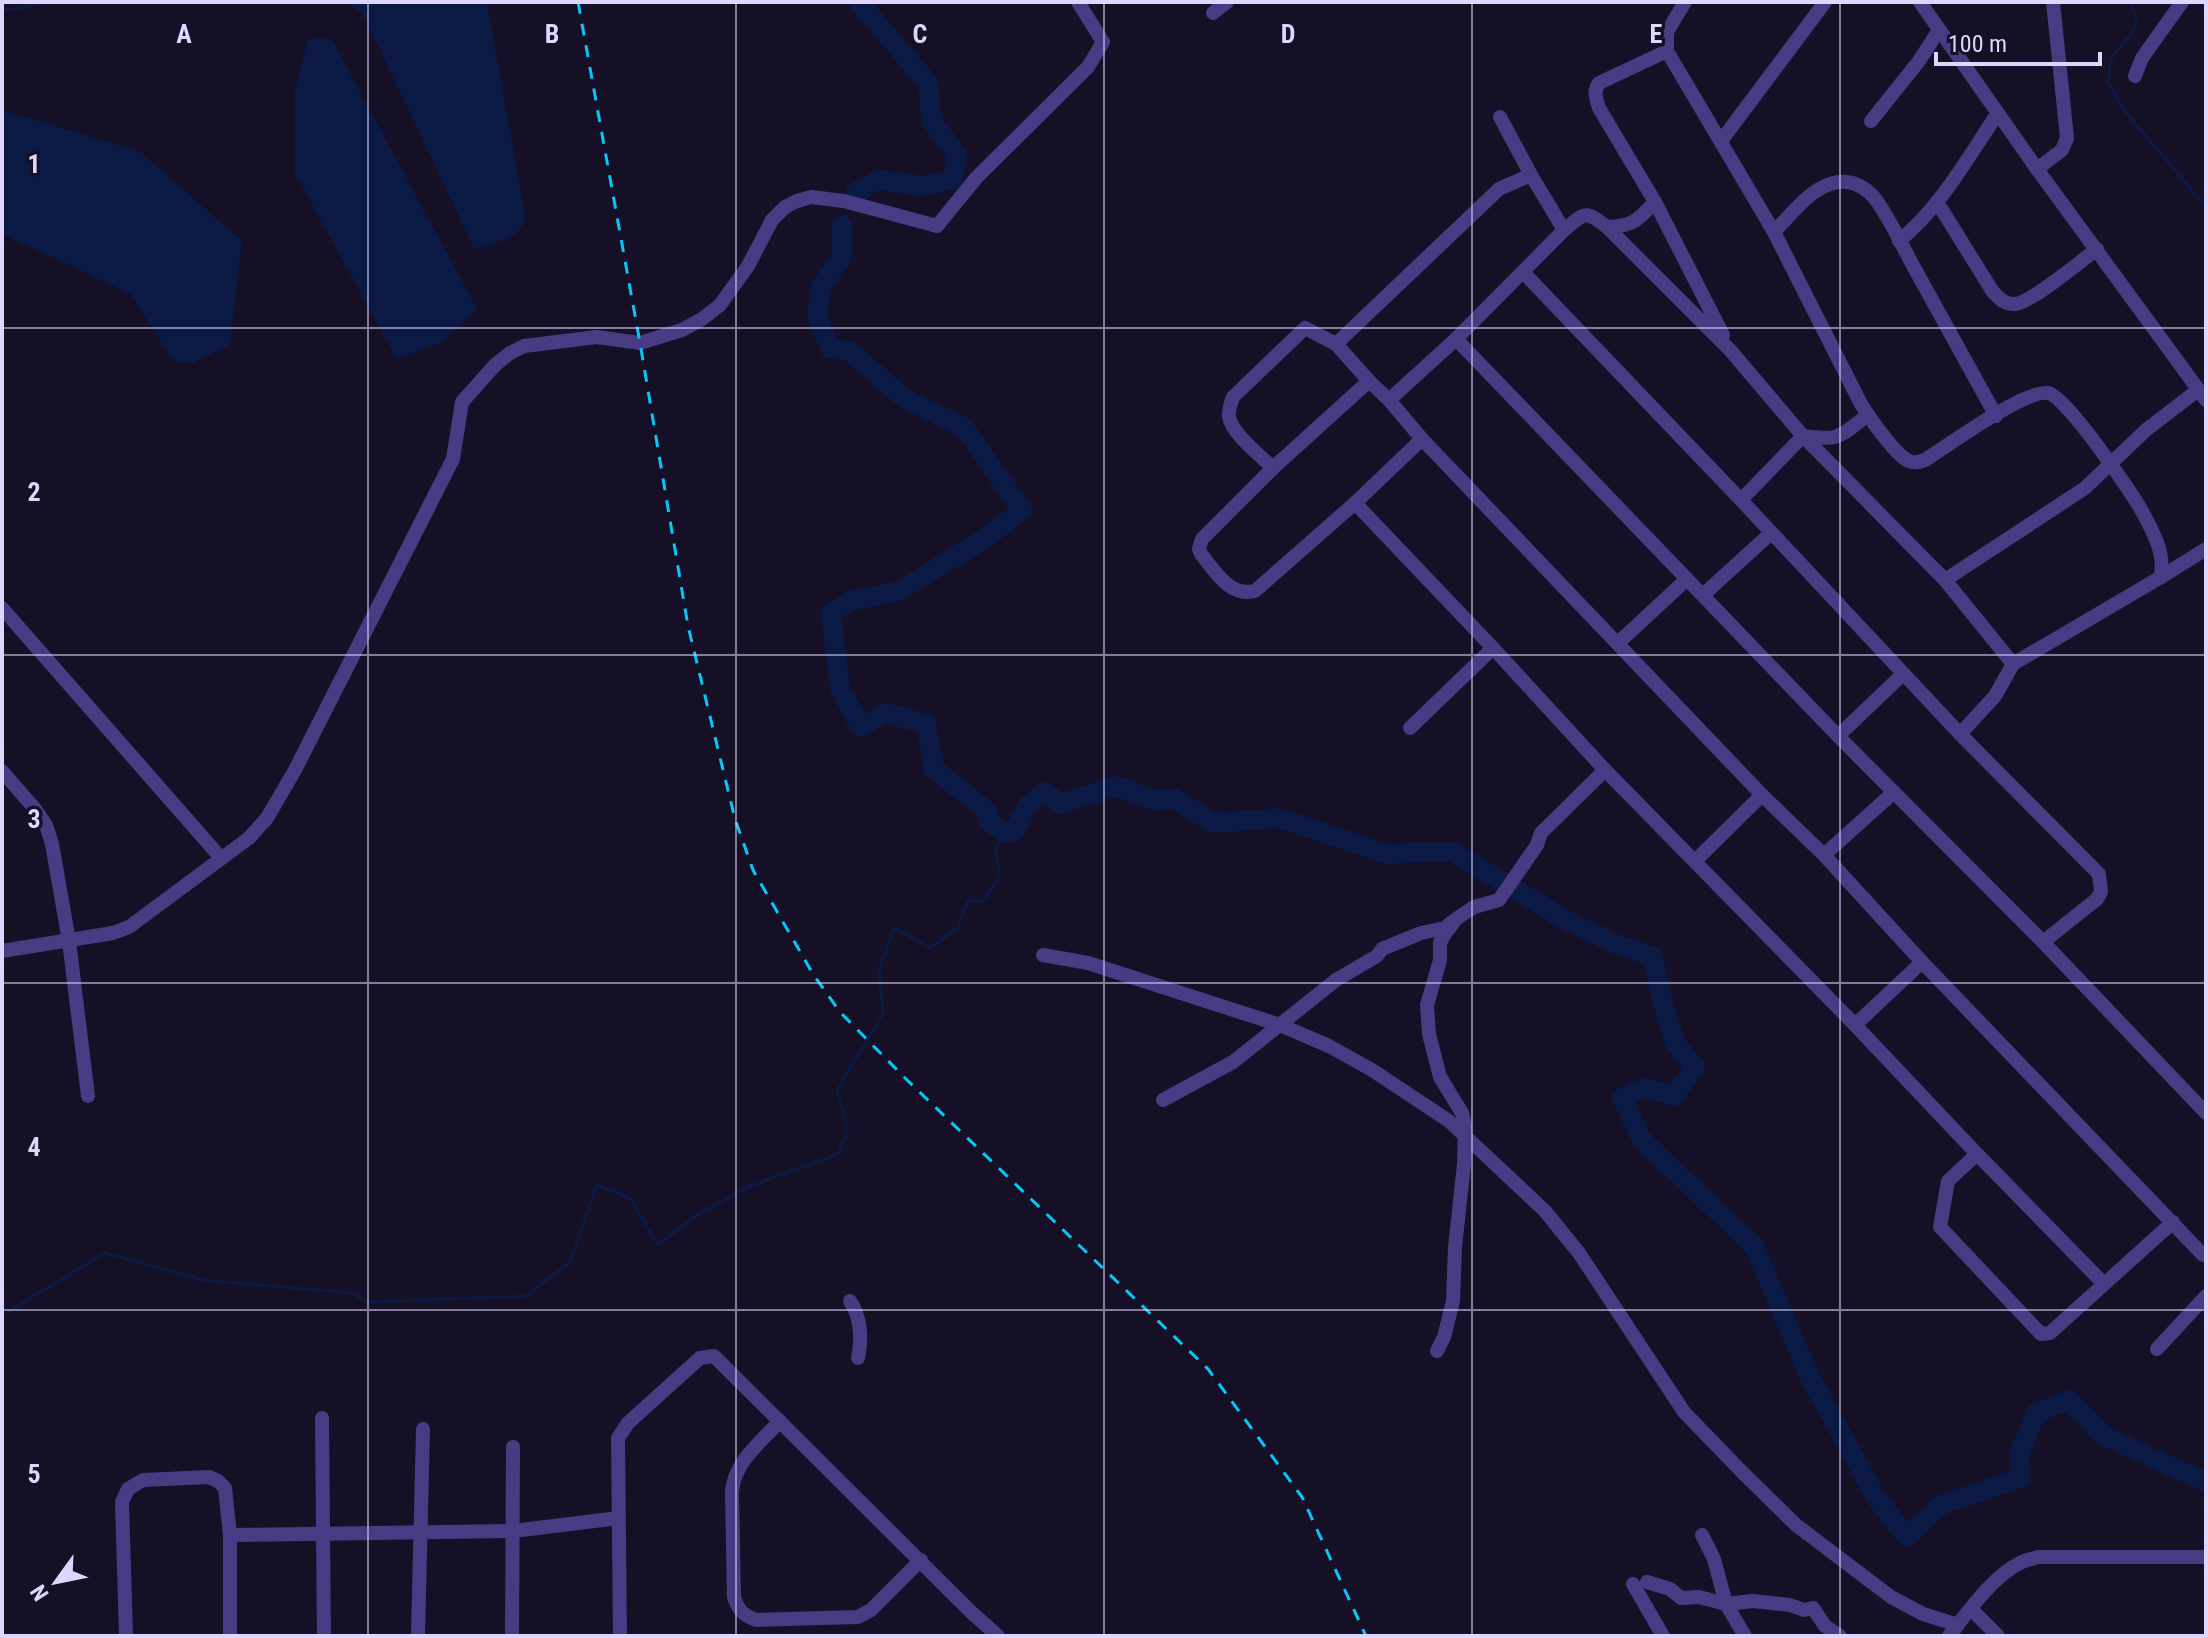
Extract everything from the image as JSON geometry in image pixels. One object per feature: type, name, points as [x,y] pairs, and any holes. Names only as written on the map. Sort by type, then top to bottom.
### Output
[{"type":"street","points":[[2,951],[113,933],[129,927],[249,838],[267,818],[453,459],[462,402],[495,365],[524,346],[597,337],[640,343],[682,330],[720,305],[748,266],[772,220],[785,207],[797,201],[811,197],[844,201],[937,226],[977,177],[1088,67],[1103,42],[1078,2]]},
{"type":"street","points":[[1213,13],[1227,2]]},
{"type":"street","points":[[1685,2],[1667,32],[1667,51],[1774,232],[1868,415],[1904,459],[1915,463],[1925,460],[2022,399],[2038,394],[2053,395],[2064,403],[2143,513],[2160,552],[2161,577]]},
{"type":"street","points":[[1721,141],[1825,2]]},
{"type":"street","points":[[2037,169],[2062,150],[2067,138],[2053,2]]},
{"type":"street","points":[[2135,76],[2142,58],[2182,2]]},
{"type":"street","points":[[1923,4],[2037,169],[2202,395],[2146,430],[2085,488],[1945,580]]},
{"type":"street","points":[[1871,121],[1919,61],[1939,30]]},
{"type":"street","points":[[1667,51],[1599,83],[1595,95],[1599,108],[1655,202],[1730,350]]},
{"type":"street","points":[[1899,241],[1916,227],[1937,202],[1998,113]]},
{"type":"street","points":[[1500,117],[1564,230]]},
{"type":"street","points":[[1336,344],[1499,189],[1531,175]]},
{"type":"street","points":[[1774,232],[1813,192],[1835,182],[1856,184],[1874,197],[1996,416]]},
{"type":"street","points":[[1607,227],[1633,224],[1655,202]]},
{"type":"street","points":[[1937,202],[1993,292],[2009,304],[2026,301],[2097,249]]},
{"type":"street","points":[[1389,400],[1456,339],[1564,230],[1588,214],[1607,227],[1730,350],[1803,436],[1945,580],[2013,664]]},
{"type":"street","points":[[1523,272],[1960,734],[2099,874],[2102,882],[2097,899],[2043,942]]},
{"type":"street","points":[[1273,468],[1232,425],[1229,417],[1233,397],[1305,328],[1336,344],[1422,439],[2205,1256]]},
{"type":"street","points":[[1456,339],[2206,1113]]},
{"type":"street","points":[[1369,381],[1273,468],[1202,539],[1201,554],[1229,587],[1237,592],[1255,591],[1422,439]]},
{"type":"street","points":[[1803,436],[1828,440],[1835,438],[1868,415]]},
{"type":"street","points":[[1741,500],[1803,436]]},
{"type":"street","points":[[1355,503],[1605,770],[2104,1284]]},
{"type":"street","points":[[1703,595],[1771,533]]},
{"type":"street","points":[[1960,734],[1995,696],[2013,664],[2206,549]]},
{"type":"street","points":[[1618,643],[1687,579]]},
{"type":"street","points":[[2,608],[221,858]]},
{"type":"street","points":[[1410,728],[1493,648]]},
{"type":"street","points":[[1838,736],[1903,674]]},
{"type":"street","points":[[1163,1100],[1233,1062],[1336,980],[1377,956],[1382,949],[1421,933],[1445,928],[1474,907],[1499,900],[1537,845],[1541,833],[1605,770]]},
{"type":"street","points":[[2,771],[46,825],[52,844],[69,941],[88,1096]]},
{"type":"street","points":[[1824,855],[1894,792]]},
{"type":"street","points":[[1695,861],[1762,795]]},
{"type":"street","points":[[1437,1351],[1444,1337],[1453,1301],[1465,1125],[1462,1113],[1440,1077],[1429,1034],[1427,1005],[1440,960],[1440,943],[1456,919]]},
{"type":"street","points":[[1043,955],[1088,963],[1280,1025],[1329,1046],[1372,1070],[1449,1121],[1554,1221],[1579,1253],[1684,1412],[1744,1474],[1796,1525],[1891,1597],[1953,1630],[2007,1571],[2038,1557],[2206,1557]]},
{"type":"street","points":[[1855,1025],[1922,962]]},
{"type":"street","points":[[1977,1154],[1948,1181],[1940,1227],[2044,1335],[2050,1333],[2173,1222]]},
{"type":"street","points":[[2157,1349],[2206,1296]]},
{"type":"street","points":[[850,1301],[856,1310],[860,1329],[858,1358]]},
{"type":"street","points":[[620,1636],[618,1438],[628,1423],[700,1358],[714,1356],[994,1635]]},
{"type":"street","points":[[322,1418],[324,1636]]},
{"type":"street","points":[[780,1421],[741,1463],[733,1478],[734,1597],[744,1615],[756,1620],[858,1617],[871,1610],[921,1560]]},
{"type":"street","points":[[418,1635],[423,1429]]},
{"type":"street","points":[[512,1636],[513,1447]]},
{"type":"street","points":[[126,1636],[122,1502],[128,1489],[143,1480],[209,1477],[225,1488],[230,1535],[230,1636]]},
{"type":"street","points":[[230,1535],[513,1531],[619,1518]]},
{"type":"street","points":[[1702,1535],[1714,1559],[1726,1604],[1745,1636]]},
{"type":"street","points":[[1663,1636],[1640,1583],[1670,1589],[1681,1598],[1699,1597],[1726,1604],[1753,1601],[1790,1605],[1804,1610],[1813,1608],[1825,1626],[1840,1636]]},
{"type":"street","points":[[1971,1609],[1998,1636]]},
{"type":"water","points":[[347,2],[487,2],[525,216],[519,230],[513,235],[475,250],[367,22]]},
{"type":"water","points":[[331,38],[477,309],[441,343],[397,359],[295,173],[295,91],[308,39]]},
{"type":"water","points":[[2,110],[139,151],[242,241],[230,345],[193,363],[174,362],[131,294],[2,234]]},
{"type":"waterway","points":[[2,11],[52,2]]},
{"type":"waterway","points":[[856,192],[879,180],[923,186],[953,179],[957,155],[931,120],[928,83],[859,2]]},
{"type":"waterway","points":[[2130,2],[2137,20],[2134,30],[2111,59],[2108,82],[2124,110],[2206,207]]},
{"type":"waterway","points":[[842,225],[842,256],[821,287],[817,317],[830,348],[850,351],[905,399],[964,427],[1022,510],[984,539],[899,591],[850,601],[831,614],[840,688],[860,727],[886,713],[926,724],[934,769],[986,810],[990,823],[1005,832],[1014,832],[1028,805],[1045,792],[1060,804],[1116,786],[1154,800],[1175,799],[1213,823],[1280,818],[1387,854],[1451,851],[1564,919],[1618,945],[1652,956],[1675,1043],[1695,1067],[1674,1096],[1645,1088],[1622,1098],[1642,1140],[1754,1246],[1810,1377],[1877,1499],[1907,1537],[1941,1505],[2020,1478],[2019,1454],[2036,1413],[2069,1400],[2104,1436],[2206,1481]]},
{"type":"waterway","points":[[2,1304],[9,1311],[105,1253],[203,1280],[353,1293],[367,1302],[526,1296],[570,1262],[597,1185],[631,1199],[658,1245],[695,1216],[748,1187],[838,1154],[848,1129],[837,1090],[883,1014],[879,970],[894,928],[931,948],[958,927],[968,900],[983,902],[1000,875],[995,850],[1005,832]]},
{"type":"railway","points":[[578,2],[688,626],[735,819],[753,870],[813,974],[840,1012],[1208,1369],[1302,1497],[1366,1636]]}]
